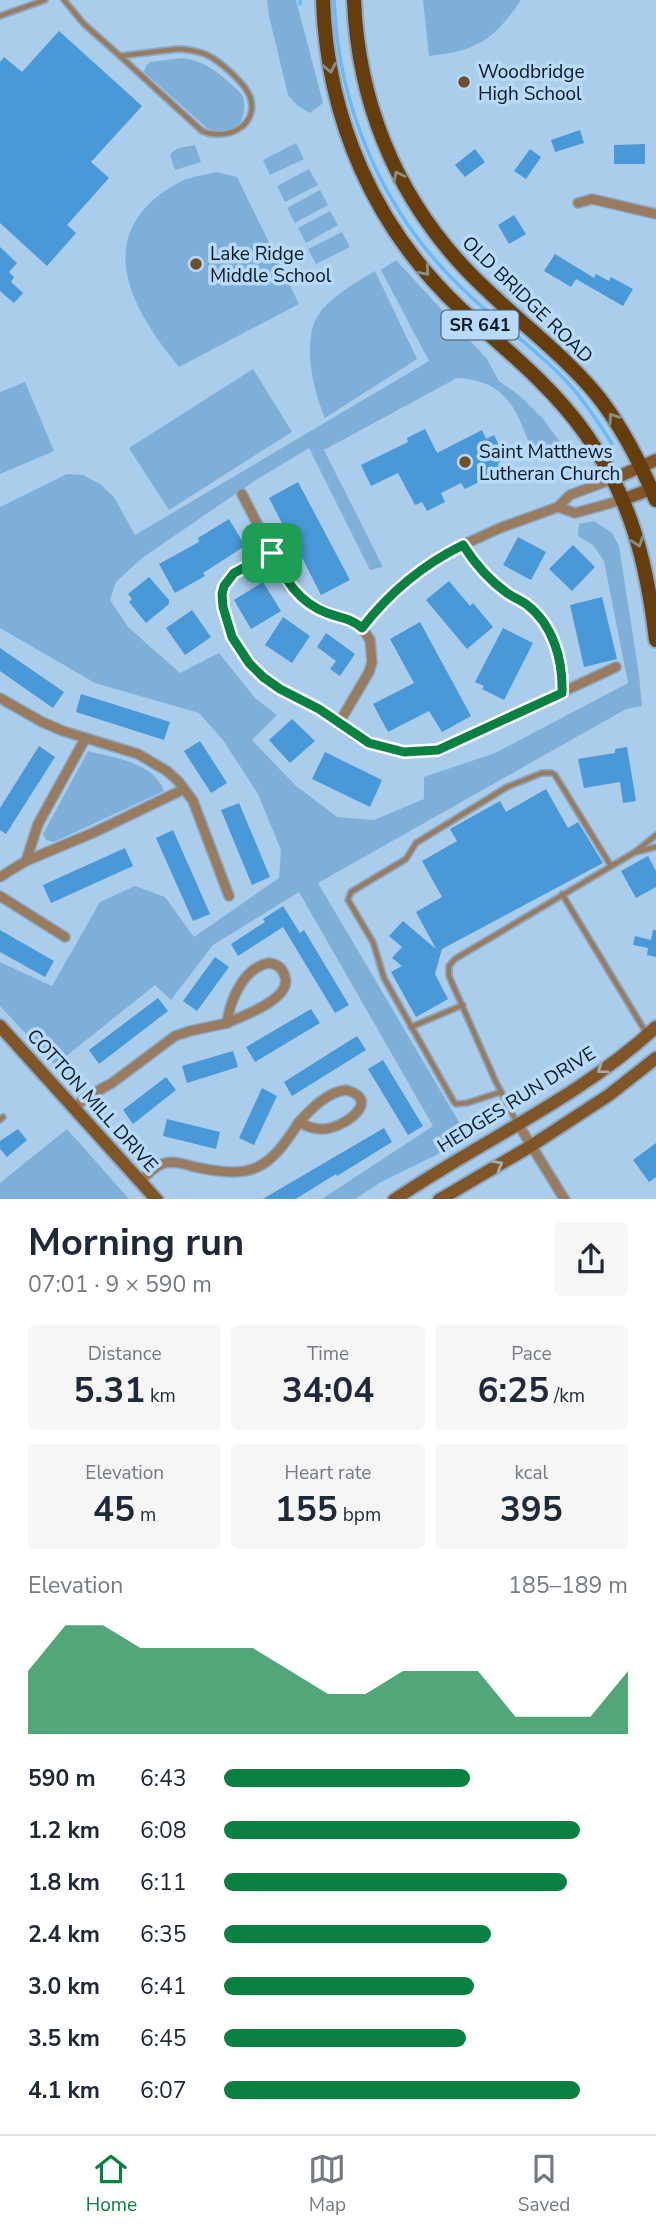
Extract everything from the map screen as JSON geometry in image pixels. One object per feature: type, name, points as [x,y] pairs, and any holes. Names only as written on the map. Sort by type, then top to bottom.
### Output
[{"type":"main road","name":"SR 641","points":[[323,0],[328,56],[341,116],[353,154],[379,208],[404,244],[442,290],[515,356],[570,413],[586,434],[613,479],[637,537],[644,561],[656,640]]},
{"type":"main road","name":"OLD BRIDGE ROAD","points":[[354,0],[356,33],[371,107],[390,160],[410,197],[463,266],[538,335],[596,394],[615,420],[654,492]]},
{"type":"street","points":[[578,203],[592,199],[656,214]]},
{"type":"street","points":[[362,628],[388,597],[423,567],[500,528],[558,507],[570,495],[656,460]]},
{"type":"street","points":[[558,507],[575,513],[654,492]]},
{"type":"street","points":[[242,494],[289,586],[319,609],[349,618],[362,628],[370,640],[372,662],[369,673],[339,723]]},
{"type":"street","points":[[463,545],[483,572],[509,595],[526,604],[547,628],[559,658],[562,693]]},
{"type":"street","points":[[272,553],[234,573],[224,586],[223,607],[232,637],[249,663],[263,677],[319,709],[354,735],[385,748],[421,752],[438,750],[616,667]]},
{"type":"street","points":[[0,698],[42,722],[85,739],[138,754],[167,771],[193,801],[229,896]]},
{"type":"street","points":[[26,861],[38,824],[85,739]]},
{"type":"street","points":[[0,877],[26,861],[184,789]]},
{"type":"street","points":[[0,896],[65,937]]},
{"type":"street","points":[[75,1108],[85,1098],[112,1083],[175,1037],[227,1023],[282,993],[286,982],[280,968],[275,964],[263,964],[246,978],[232,1002],[227,1023]]},
{"type":"street","name":"COTTON MILL DRIVE","points":[[0,1026],[158,1199]]},
{"type":"street","name":"HEDGES RUN DRIVE","points":[[394,1199],[582,1083],[652,1031]]},
{"type":"street","points":[[439,1199],[531,1146],[609,1095],[656,1058]]},
{"type":"street","points":[[141,1181],[155,1167],[172,1162],[229,1173],[255,1168],[277,1153],[299,1122],[322,1100],[339,1091],[352,1092],[360,1100],[359,1111],[355,1116],[333,1128],[311,1128],[299,1122]]},
{"type":"street","points":[[518,1124],[565,1199]]},
{"type":"lane","points":[[0,16],[45,0]]},
{"type":"lane","points":[[64,0],[84,24],[120,57],[202,131],[217,136],[226,135],[235,132],[248,119],[252,103],[249,92],[208,55],[177,49],[120,57]]},
{"type":"lane","points":[[501,1091],[456,1104],[384,978],[373,942],[348,900],[351,892],[406,859],[416,843],[508,787],[548,772],[555,775],[611,866]]},
{"type":"lane","points":[[518,1124],[449,976],[452,961],[635,852],[656,835]]},
{"type":"lane","points":[[635,852],[656,847]]},
{"type":"lane","points":[[562,894],[652,1031]]},
{"type":"lane","points":[[411,1027],[463,1005]]},
{"type":"shaded area","points":[[267,0],[296,0],[323,103],[310,113],[298,106],[288,95]]},
{"type":"shaded area","points":[[423,0],[521,0],[502,25],[483,41],[460,51],[429,56]]},
{"type":"shaded area","points":[[182,58],[196,61],[213,70],[242,95],[242,118],[231,130],[207,128],[144,72],[150,62]]},
{"type":"shaded area","points":[[296,143],[304,159],[270,175],[263,160]]},
{"type":"shaded area","points":[[195,145],[201,162],[175,170],[170,155],[172,152]]},
{"type":"shaded area","points":[[309,169],[318,185],[285,202],[277,186]]},
{"type":"shaded area","points":[[216,172],[237,177],[299,304],[179,367],[151,330],[131,288],[126,266],[127,245],[134,224],[157,197],[184,180]]},
{"type":"shaded area","points":[[320,190],[328,205],[295,223],[287,208]]},
{"type":"shaded area","points":[[330,211],[338,225],[306,243],[298,228]]},
{"type":"shaded area","points":[[342,232],[350,247],[316,264],[308,249]]},
{"type":"shaded area","points":[[396,260],[487,359],[499,381],[519,395],[544,420],[560,442],[552,450],[535,458],[517,415],[501,393],[490,386],[457,378],[324,450],[383,567],[370,570],[309,448],[256,480],[142,558],[116,582],[110,600],[128,627],[180,673],[219,653],[255,698],[277,715],[252,740],[295,785],[337,817],[374,820],[424,799],[424,777],[495,753],[628,683],[604,561],[593,545],[578,536],[579,524],[594,521],[612,533],[619,546],[642,706],[626,709],[318,883],[469,1139],[381,1182],[355,1199],[322,1199],[433,1126],[299,892],[213,945],[171,1000],[155,985],[55,1065],[0,1006],[0,962],[52,986],[100,902],[135,886],[165,897],[194,937],[279,878],[281,850],[258,794],[223,740],[199,713],[95,683],[0,628],[0,507],[67,474],[83,475],[100,484],[114,497],[135,535],[429,361],[381,270]]},
{"type":"shaded area","points":[[375,271],[417,359],[325,418],[316,393],[311,364],[311,335],[315,322],[332,300]]},
{"type":"shaded area","points":[[253,369],[292,432],[169,510],[129,448]]},
{"type":"shaded area","points":[[25,382],[54,451],[0,474],[0,392]]},
{"type":"shaded area","points":[[88,751],[142,767],[159,781],[164,791],[54,842],[46,840],[43,834]]},
{"type":"shaded area","points":[[67,1129],[129,1199],[0,1199],[0,1183]]},
{"type":"building","points":[[59,31],[142,106],[91,162],[109,178],[67,225],[76,233],[47,266],[0,223],[0,62],[4,57],[22,72]]},
{"type":"building","points":[[580,130],[584,143],[555,152],[551,140]]},
{"type":"building","points":[[645,144],[645,164],[614,164],[614,145]]},
{"type":"building","points":[[475,149],[485,162],[465,177],[455,165]]},
{"type":"building","points":[[530,149],[541,157],[526,179],[514,171]]},
{"type":"building","points":[[514,215],[526,234],[509,244],[498,225]]},
{"type":"building","points":[[0,247],[17,263],[9,272],[14,277],[11,282],[23,293],[14,303],[0,291]]},
{"type":"building","points":[[555,254],[594,278],[596,274],[609,281],[611,277],[633,289],[623,306],[576,279],[571,287],[544,271]]},
{"type":"building","points":[[425,429],[437,453],[482,430],[486,439],[494,435],[506,459],[498,463],[501,471],[465,489],[461,483],[441,493],[445,502],[427,511],[422,502],[415,505],[398,473],[371,486],[361,465],[408,442],[407,438]]},
{"type":"building","points":[[298,482],[350,580],[321,595],[269,498]]},
{"type":"building","points":[[229,519],[245,546],[203,573],[205,576],[175,593],[159,564],[199,542],[198,538]]},
{"type":"building","points":[[518,537],[546,552],[531,580],[503,565]]},
{"type":"building","points":[[573,545],[595,567],[572,591],[549,569]]},
{"type":"building","points":[[149,577],[169,600],[169,604],[146,623],[129,602],[132,599],[128,594]]},
{"type":"building","points":[[449,581],[470,606],[473,603],[493,627],[467,649],[426,600]]},
{"type":"building","points":[[263,582],[281,611],[251,629],[234,600]]},
{"type":"building","points":[[602,597],[617,659],[584,667],[570,605]]},
{"type":"building","points":[[192,610],[211,637],[185,655],[166,628]]},
{"type":"building","points":[[283,617],[310,636],[292,663],[265,645]]},
{"type":"building","points":[[420,622],[471,716],[442,732],[429,711],[388,732],[373,704],[414,683],[390,639]]},
{"type":"building","points":[[503,628],[533,643],[504,700],[482,689],[484,686],[475,682]]},
{"type":"building","points":[[326,633],[355,654],[340,676],[330,669],[336,661],[317,647]]},
{"type":"building","points":[[0,648],[64,692],[53,708],[0,671]]},
{"type":"building","points":[[81,694],[170,722],[164,740],[76,712]]},
{"type":"building","points":[[292,719],[315,741],[290,763],[269,740]]},
{"type":"building","points":[[200,741],[227,783],[211,793],[184,751]]},
{"type":"building","points":[[39,746],[55,757],[6,834],[0,830],[0,808]]},
{"type":"building","points":[[627,747],[636,801],[623,803],[620,782],[584,788],[578,759],[615,753],[615,749]]},
{"type":"building","points":[[325,752],[382,780],[370,807],[312,779]]},
{"type":"building","points":[[546,789],[568,828],[578,822],[603,863],[442,949],[435,974],[448,999],[416,1017],[391,972],[402,966],[392,958],[402,947],[389,936],[403,921],[436,949],[416,912],[442,897],[422,861],[457,841],[450,829],[500,801],[506,812]]},
{"type":"building","points":[[239,803],[270,877],[252,885],[221,810]]},
{"type":"building","points":[[173,830],[210,914],[193,921],[156,838]]},
{"type":"building","points":[[125,848],[133,866],[51,903],[43,885]]},
{"type":"building","points":[[648,856],[656,871],[656,887],[636,898],[621,871]]},
{"type":"building","points":[[283,906],[300,933],[304,930],[349,1005],[335,1013],[283,927],[238,956],[231,944],[265,922],[263,919]]},
{"type":"building","points":[[0,930],[54,961],[45,977],[0,952]]},
{"type":"building","points":[[653,930],[656,930],[656,957],[647,955],[648,948],[633,945],[635,936],[651,940]]},
{"type":"building","points":[[215,957],[229,967],[197,1011],[183,1001]]},
{"type":"building","points":[[158,998],[168,1011],[99,1064],[89,1050]]},
{"type":"building","points":[[311,1009],[320,1023],[255,1062],[246,1047]]},
{"type":"building","points":[[357,1036],[366,1050],[292,1096],[284,1082]]},
{"type":"building","points":[[233,1051],[238,1067],[187,1083],[182,1066]]},
{"type":"building","points":[[383,1060],[423,1126],[408,1135],[368,1069]]},
{"type":"building","points":[[166,1077],[176,1090],[133,1124],[123,1110]]},
{"type":"building","points":[[262,1088],[277,1096],[254,1145],[239,1138]]},
{"type":"building","points":[[167,1119],[220,1132],[216,1149],[163,1136]]},
{"type":"building","points":[[384,1128],[392,1142],[296,1199],[263,1199]]},
{"type":"building","points":[[18,1129],[27,1140],[7,1157],[0,1149],[0,1141]]},
{"type":"building","points":[[656,1143],[656,1177],[649,1182],[633,1160]]},
{"type":"waterway","points":[[334,0],[345,82],[356,121],[390,196],[412,231],[438,263],[466,292],[569,384],[612,444]]},
{"type":"place","name":"Woodbridge High School","points":[[464,82]]},
{"type":"place","name":"Lake Ridge Middle School","points":[[196,264]]},
{"type":"place","name":"Saint Matthews Lutheran Church","points":[[465,462]]},
{"type":"route","points":[[463,545],[471,558],[497,586],[526,604],[547,628],[559,658],[562,693],[438,750],[404,752],[369,743],[319,709],[263,677],[249,663],[232,637],[223,607],[224,586],[234,573],[272,553],[289,586],[299,596],[327,613],[357,622],[362,628],[404,582],[443,554],[463,545]]}]
